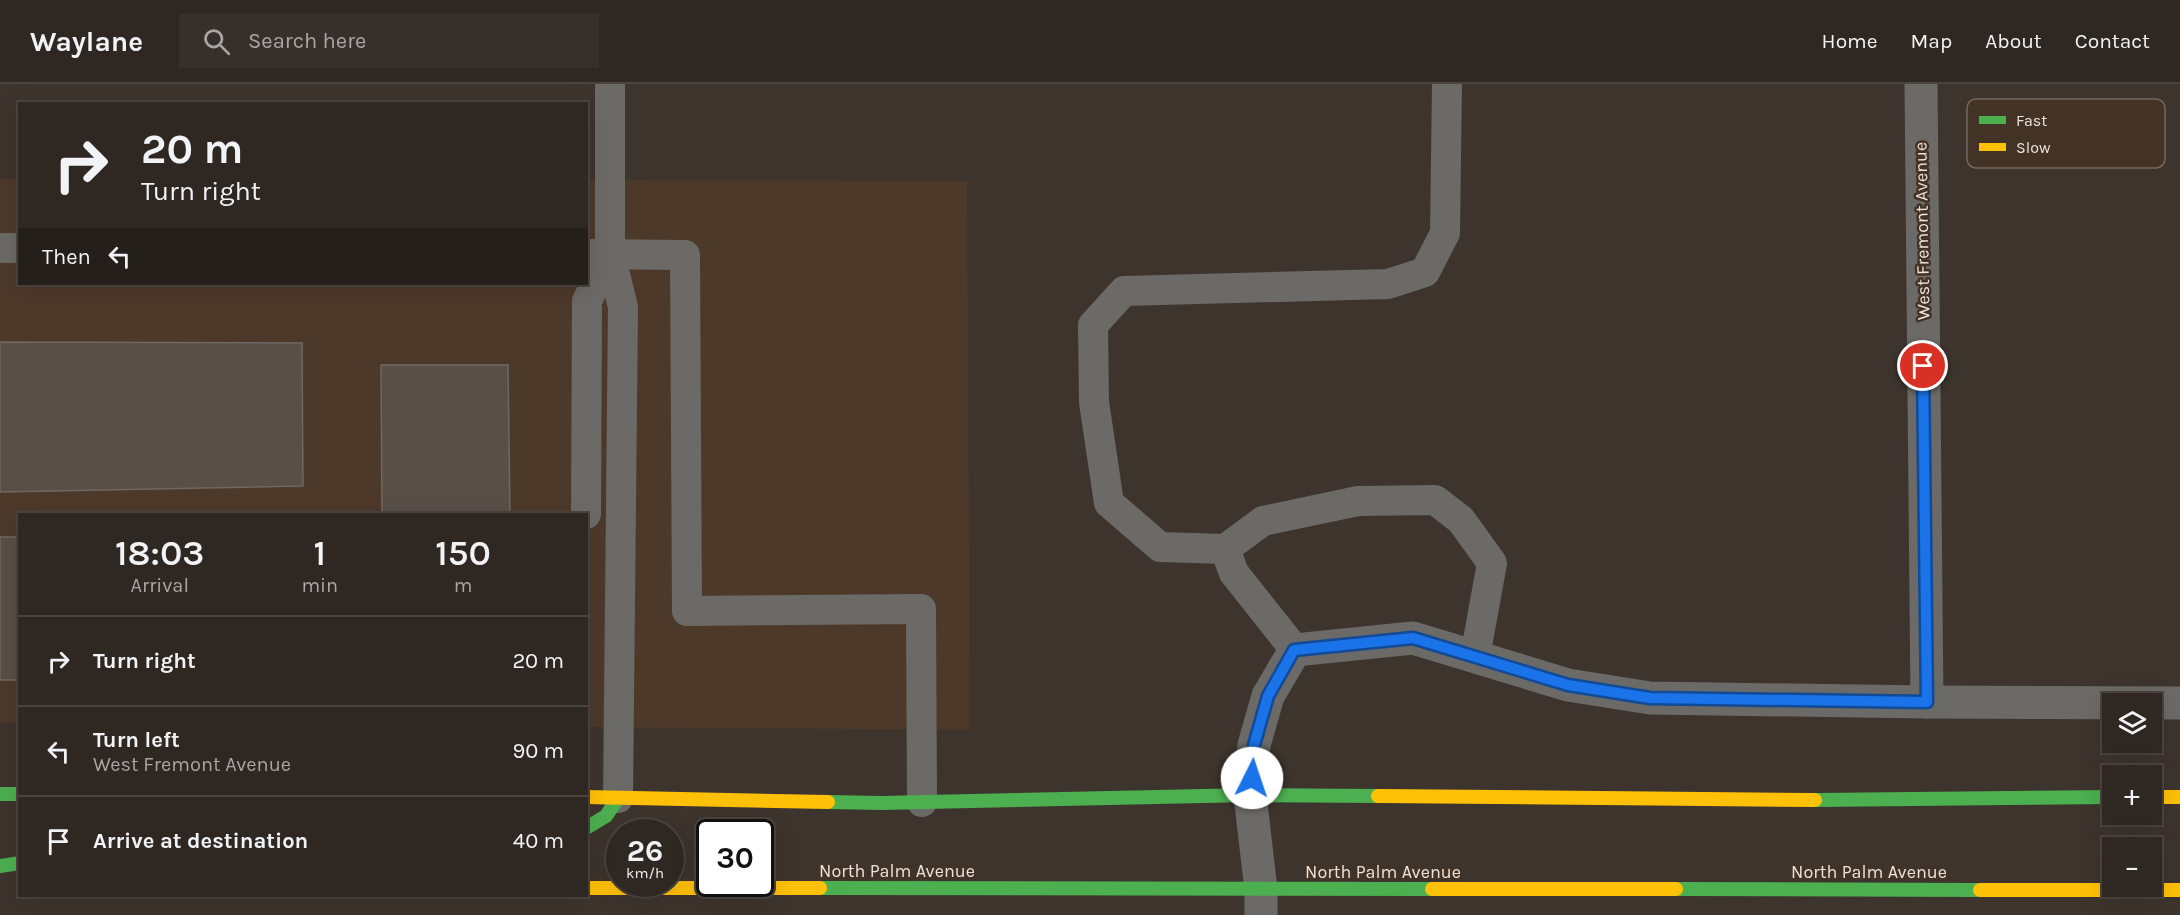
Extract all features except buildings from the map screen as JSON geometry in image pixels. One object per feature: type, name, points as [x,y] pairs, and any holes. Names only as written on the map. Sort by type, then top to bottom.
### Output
[{"type":"main road","points":[[0,794],[18,794]]},
{"type":"main road","points":[[588,797],[922,802],[1250,795],[1750,801],[2102,797]]},
{"type":"main road","points":[[2162,797],[2180,797]]},
{"type":"main road","points":[[588,827],[606,816],[618,798]]},
{"type":"main road","points":[[0,866],[18,863]]},
{"type":"main road","name":"North Palm Avenue","points":[[588,888],[1261,902],[2180,890]]},
{"type":"street","name":"West Fremont Avenue","points":[[1921,84],[1927,702]]},
{"type":"street","points":[[1261,902],[1250,795],[1254,745],[1268,696],[1294,650],[1413,638],[1568,685],[1650,698],[2180,703]]},
{"type":"lane","points":[[586,513],[587,301],[598,254],[610,84]]},
{"type":"lane","points":[[1447,84],[1445,233],[1425,272],[1388,284],[1124,291],[1093,325],[1094,402],[1109,503],[1160,547],[1226,549],[1263,521],[1358,501],[1435,500],[1461,520],[1492,563],[1475,657]]},
{"type":"lane","points":[[0,248],[18,248]]},
{"type":"lane","points":[[598,254],[623,307],[618,798]]},
{"type":"lane","points":[[598,254],[685,255],[687,611],[921,609],[922,802]]},
{"type":"lane","points":[[1226,549],[1234,573],[1294,650]]},
{"type":"shaded area","points":[[0,179],[18,179],[18,285],[588,285],[588,180],[967,181],[970,730],[588,727],[588,513],[18,513],[18,723],[0,723]]},
{"type":"traffic: fast","points":[[0,794],[18,794]]},
{"type":"traffic: fast","points":[[828,802],[881,803],[1250,795],[1378,796]]},
{"type":"traffic: fast","points":[[1815,800],[2102,797]]},
{"type":"traffic: fast","points":[[588,827],[606,816],[618,798]]},
{"type":"traffic: fast","points":[[0,866],[18,863]]},
{"type":"traffic: fast","points":[[820,888],[1432,889]]},
{"type":"traffic: fast","points":[[1676,889],[1980,890]]},
{"type":"traffic: slow","points":[[1378,796],[1815,800]]},
{"type":"traffic: slow","points":[[588,797],[828,802]]},
{"type":"traffic: slow","points":[[2162,797],[2180,797]]},
{"type":"traffic: slow","points":[[588,888],[820,888]]},
{"type":"traffic: slow","points":[[1432,889],[1676,889]]},
{"type":"traffic: slow","points":[[1980,890],[2180,890]]},
{"type":"route","points":[[1252,778],[1254,745],[1268,696],[1294,650],[1413,638],[1568,685],[1650,698],[1927,702],[1923,366]]}]
